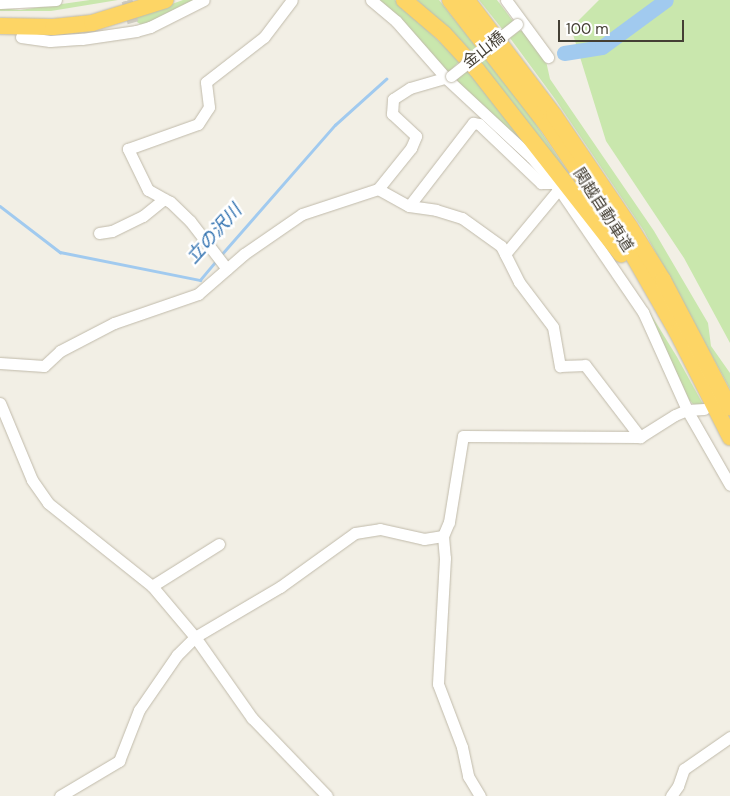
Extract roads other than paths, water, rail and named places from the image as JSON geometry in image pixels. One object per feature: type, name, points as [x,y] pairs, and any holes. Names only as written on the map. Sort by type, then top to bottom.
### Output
[{"type":"highway","points":[[2,6],[74,14],[137,0]]},
{"type":"highway","points":[[0,26],[53,27],[92,23],[166,0]]},
{"type":"highway","points":[[404,0],[456,47],[558,170],[635,275],[703,382]]},
{"type":"highway","name":"関越自動車道","points":[[450,0],[547,125],[616,228],[703,382],[730,437]]},
{"type":"highway","name":"関越自動車道","points":[[467,0],[554,115],[630,227],[663,280],[730,408]]},
{"type":"street","points":[[2,6],[56,0]]},
{"type":"street","points":[[21,37],[50,41],[74,40],[134,26],[150,28],[204,0]]},
{"type":"street","points":[[226,269],[190,221],[164,199],[148,190],[128,149],[198,124],[209,107],[206,82],[264,38],[292,0]]},
{"type":"street","points":[[371,0],[396,21],[449,78],[531,157],[557,186],[643,312],[687,410],[730,485]]},
{"type":"street","points":[[506,0],[518,22],[548,57]]},
{"type":"street","name":"金山橋","points":[[449,78],[518,22]]},
{"type":"street","points":[[0,363],[44,366],[60,351],[114,323],[198,294],[226,269],[302,214],[378,189],[405,156],[416,136],[392,114],[393,100],[410,88],[449,78]]},
{"type":"street","points":[[409,206],[473,123],[479,124],[541,183],[557,186]]},
{"type":"street","points":[[505,254],[557,186]]},
{"type":"street","points":[[378,189],[409,206],[436,210],[462,218],[501,246],[519,282],[553,327],[560,366],[585,365],[640,437]]},
{"type":"street","points":[[98,233],[112,231],[143,216],[164,199]]},
{"type":"street","points":[[0,403],[5,435],[48,503],[152,586],[196,637],[252,718],[327,796]]},
{"type":"street","points":[[480,796],[468,776],[462,747],[438,684],[446,558],[444,536],[450,522],[463,436],[640,437],[687,410],[704,409]]},
{"type":"street","points":[[60,796],[119,761],[139,710],[177,655],[196,637],[280,587],[355,533],[380,529],[424,539],[444,536]]},
{"type":"street","points":[[152,586],[219,544]]},
{"type":"street","points":[[671,796],[678,786],[684,769],[730,737]]},
{"type":"waterway","name":"立の沢川","points":[[564,53],[602,47],[666,0]]},
{"type":"waterway","name":"立の沢川","points":[[221,255],[335,125],[386,79]]},
{"type":"waterway","name":"立の沢川","points":[[0,206],[60,252],[200,280],[216,261]]},
{"type":"tunnel","points":[[127,0],[133,22]]}]
